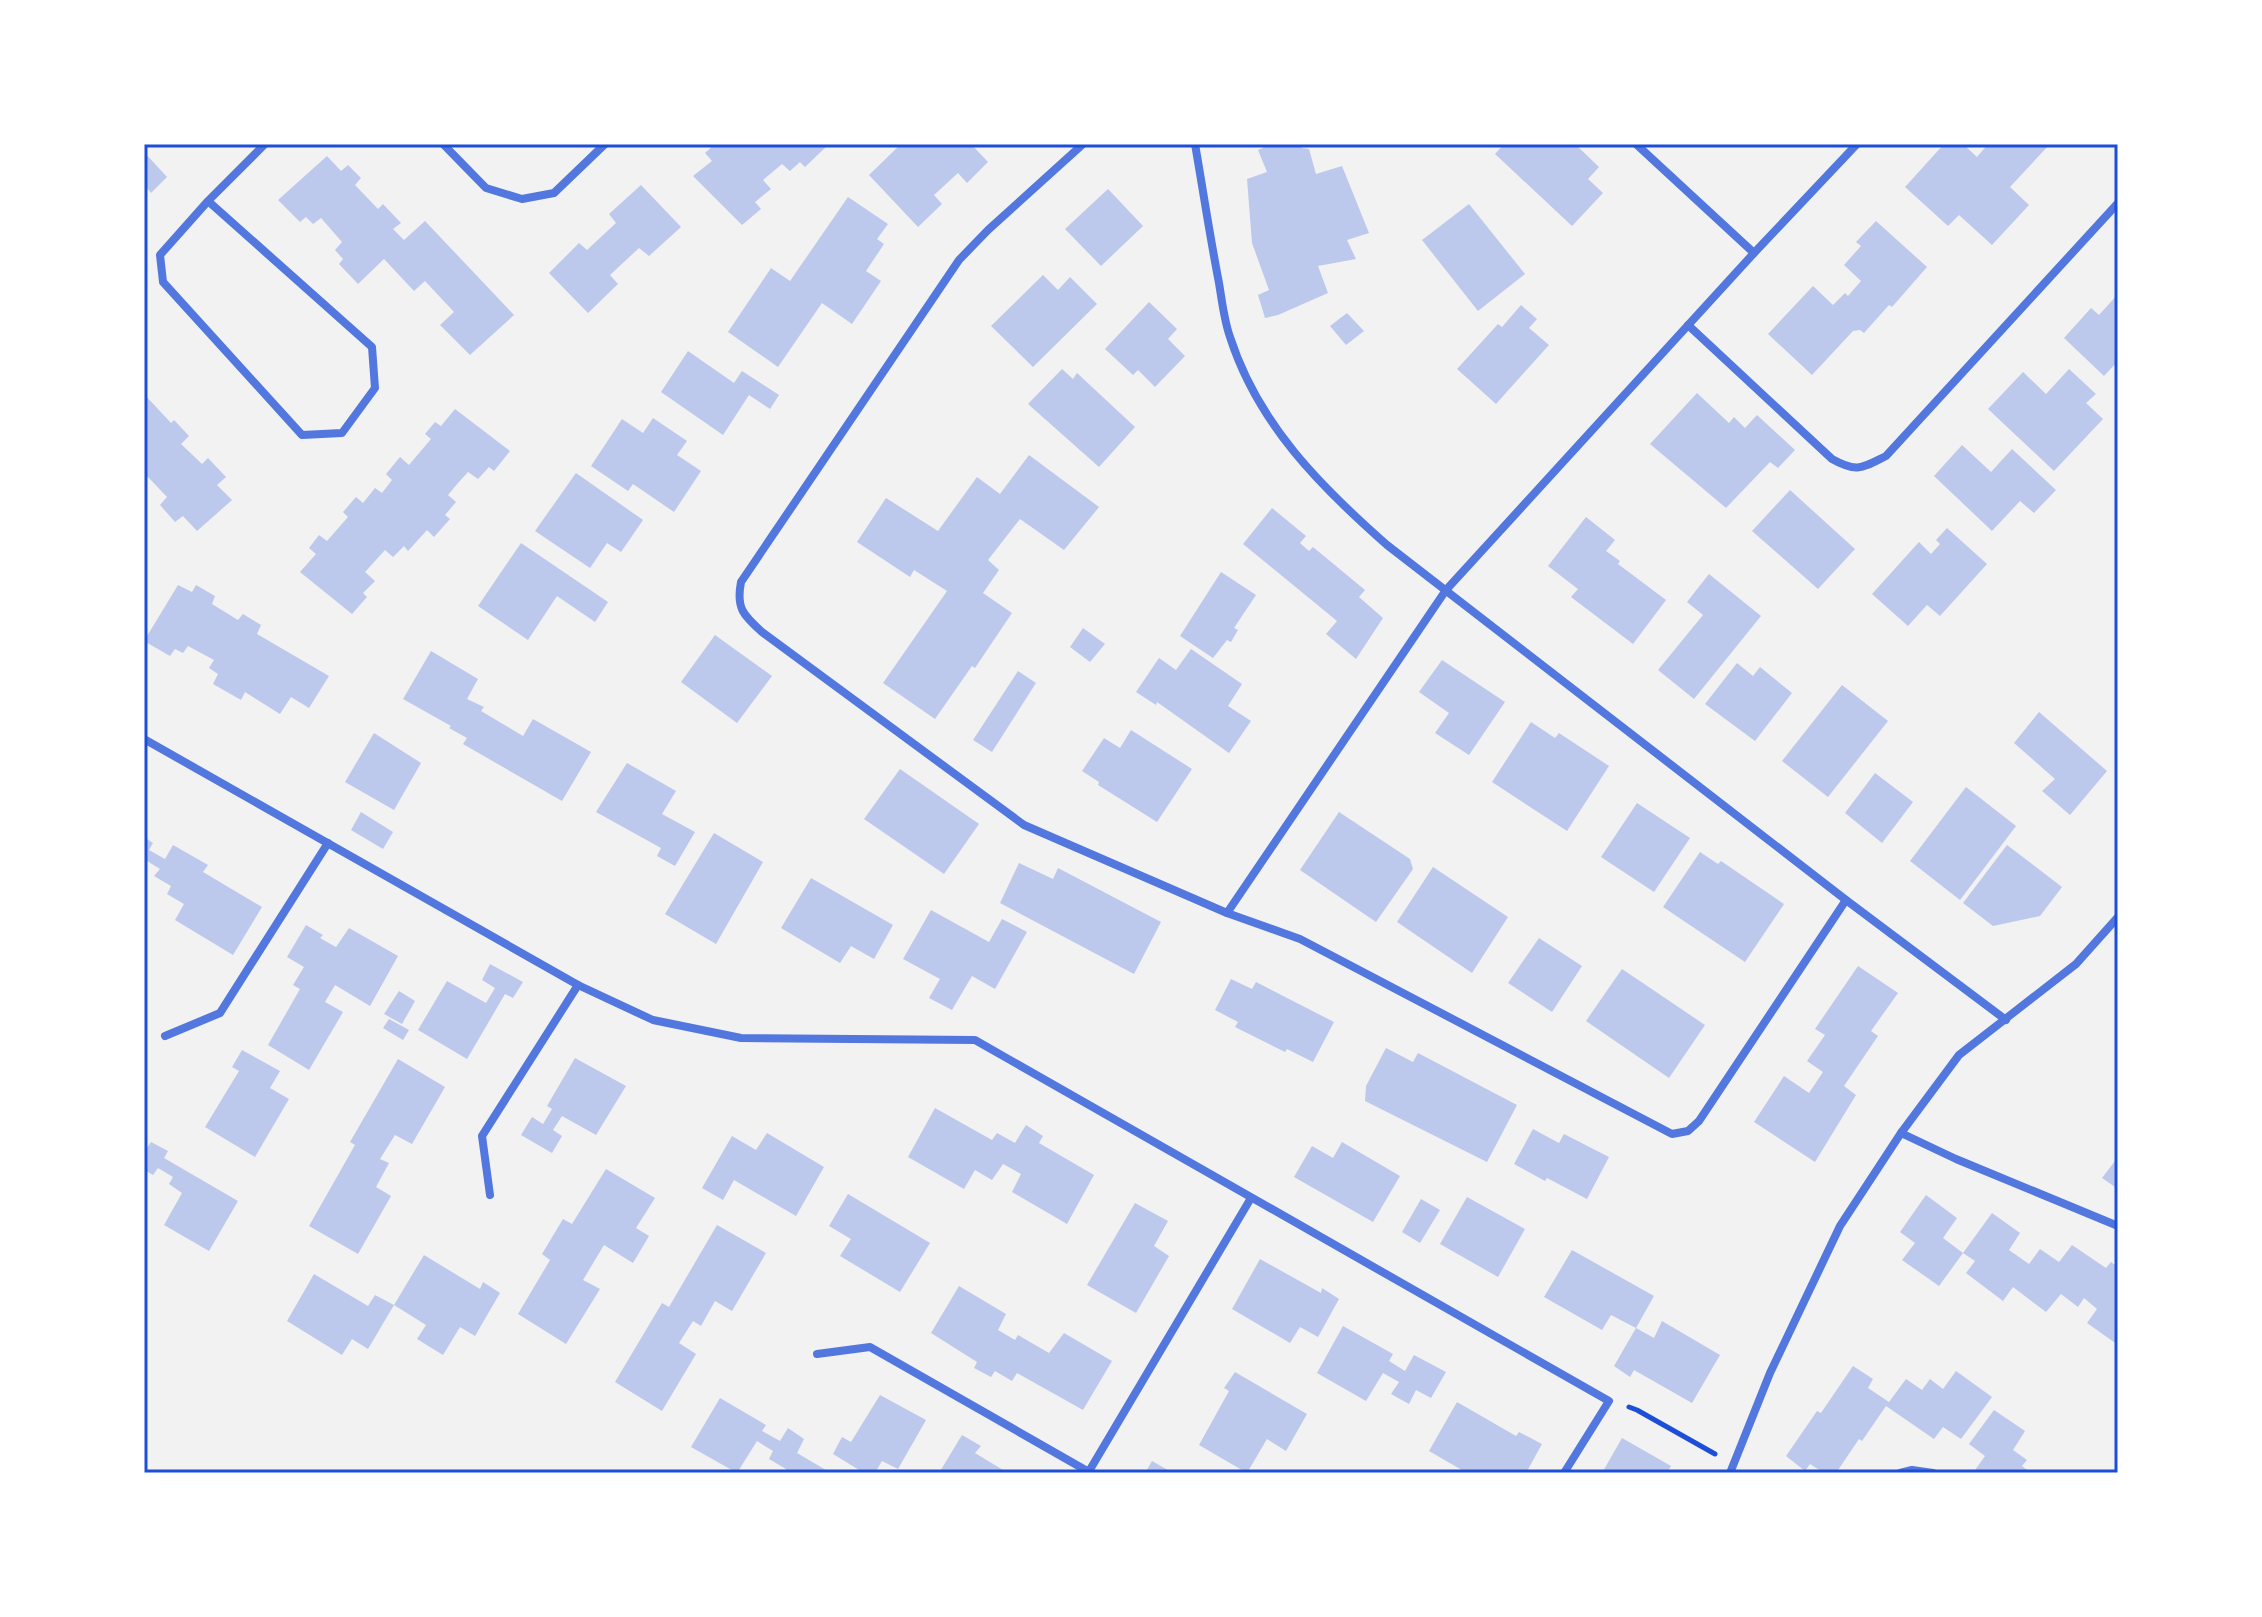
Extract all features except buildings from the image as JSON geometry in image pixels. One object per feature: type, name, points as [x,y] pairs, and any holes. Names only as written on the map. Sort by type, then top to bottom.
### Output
[{"type":"street","points":[[208,201],[372,347],[375,388],[342,433],[302,435],[163,282],[160,255],[208,201],[265,144]]},
{"type":"street","points":[[443,144],[486,188],[522,199],[554,193],[605,144]]},
{"type":"street","points":[[1083,144],[959,260],[741,582],[738,597],[743,615],[1024,825],[1227,913],[1300,939],[1672,1134],[1688,1131],[1699,1121],[1846,900]]},
{"type":"street","points":[[1195,144],[1229,335],[1243,372],[1266,414],[1295,455],[1340,504],[1387,545],[2006,1020]]},
{"type":"street","points":[[1636,144],[1754,253]]},
{"type":"street","points":[[1227,913],[1446,590],[1857,144]]},
{"type":"street","points":[[1688,325],[1832,459],[1850,469],[1867,466],[1886,456],[2118,203]]},
{"type":"street","points":[[144,739],[578,985],[653,1020],[741,1038],[975,1040],[1609,1401],[1564,1473]]},
{"type":"street","points":[[165,1036],[220,1013],[328,843]]},
{"type":"street","points":[[1732,1469],[1770,1373],[1840,1226],[1901,1133],[1959,1055],[2076,964],[2118,917]]},
{"type":"street","points":[[490,1195],[482,1136],[578,985]]},
{"type":"street","points":[[1901,1133],[2118,1226]]},
{"type":"street","points":[[817,1354],[870,1347],[1088,1472],[1251,1198]]},
{"type":"street","points":[[1900,1473],[1912,1470],[1933,1473]]},
{"type":"path","points":[[1609,1401],[1637,1410],[1732,1469]]}]
